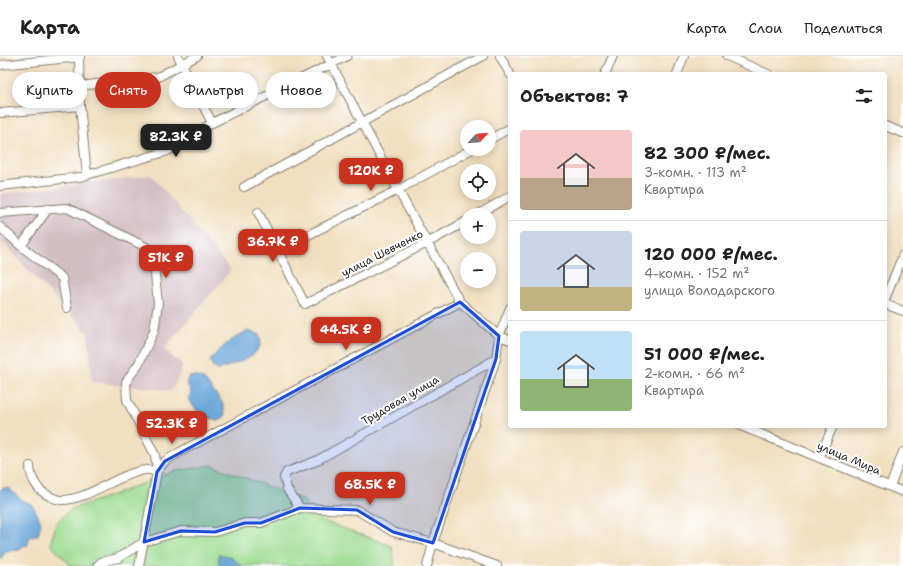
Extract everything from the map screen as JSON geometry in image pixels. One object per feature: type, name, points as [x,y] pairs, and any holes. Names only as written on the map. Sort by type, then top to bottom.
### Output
[{"type":"street","points":[[178,56],[212,123]]},
{"type":"street","points":[[87,85],[158,77],[197,56]]},
{"type":"street","points":[[327,56],[362,124],[460,302],[499,336],[508,339]]},
{"type":"street","points":[[0,186],[87,175],[168,151],[212,123],[347,56]]},
{"type":"street","points":[[244,187],[362,124],[483,56]]},
{"type":"street","points":[[500,56],[509,72]]},
{"type":"street","points":[[606,72],[613,56]]},
{"type":"street","points":[[678,72],[684,56]]},
{"type":"street","points":[[727,56],[749,70]]},
{"type":"street","points":[[0,65],[80,57],[80,72]]},
{"type":"street","points":[[0,113],[57,108]]},
{"type":"street","points":[[80,108],[87,175]]},
{"type":"street","points":[[887,127],[903,133]]},
{"type":"street","points":[[496,136],[508,129]]},
{"type":"street","points":[[258,212],[278,250],[398,190],[460,156]]},
{"type":"street","points":[[489,208],[508,197]]},
{"type":"street","points":[[0,213],[67,208],[146,247],[154,265],[158,303],[154,331],[139,363],[126,382],[127,400],[155,455],[157,472],[139,566]]},
{"type":"street","points":[[21,246],[48,209]]},
{"type":"street","name":"улица Шевченко","points":[[278,250],[305,304],[427,243],[460,224]]},
{"type":"street","points":[[0,227],[21,246],[62,278],[67,308]]},
{"type":"street","points":[[887,294],[903,255]]},
{"type":"street","points":[[157,472],[166,461],[180,452],[460,302]]},
{"type":"street","points":[[887,305],[903,311]]},
{"type":"street","points":[[427,566],[433,543],[496,359],[499,336],[508,313]]},
{"type":"street","name":"Трудовая улица","points":[[300,508],[287,488],[284,477],[287,472],[316,461],[496,359]]},
{"type":"street","name":"улица Мира","points":[[746,428],[903,492]]},
{"type":"street","points":[[820,458],[831,428]]},
{"type":"street","points":[[890,487],[903,452]]},
{"type":"street","points":[[30,466],[30,473],[36,486],[45,494],[61,500],[81,496],[126,476],[146,470],[157,472]]},
{"type":"street","points":[[97,566],[101,562],[118,558],[144,542],[181,531],[215,532],[245,523],[261,523],[300,508],[357,510],[393,532],[433,543],[497,566]]},
{"type":"highlighted area","points":[[460,302],[499,336],[496,359],[433,543],[393,532],[357,510],[300,508],[261,523],[245,523],[215,532],[181,531],[144,542],[157,472],[165,461]]},
{"type":"shaded area","points":[[151,175],[231,270],[164,349],[183,365],[172,391],[92,382],[88,333],[0,240],[0,194]]},
{"type":"green space","points":[[211,465],[303,500],[323,521],[392,546],[395,566],[71,566],[50,544],[57,522],[71,509],[116,494],[172,472]]},
{"type":"water","points":[[247,331],[259,334],[259,348],[254,354],[240,362],[218,370],[213,367],[210,360],[214,355],[231,340]]},
{"type":"water","points":[[196,376],[205,380],[223,404],[225,416],[219,421],[201,414],[189,399],[191,392],[187,384],[187,380],[189,377]]},
{"type":"water","points":[[2,488],[8,488],[22,500],[31,504],[41,523],[38,535],[30,537],[27,546],[24,545],[19,550],[6,551],[0,560],[0,490]]},
{"type":"water","points":[[218,555],[229,556],[242,566],[220,566]]}]
